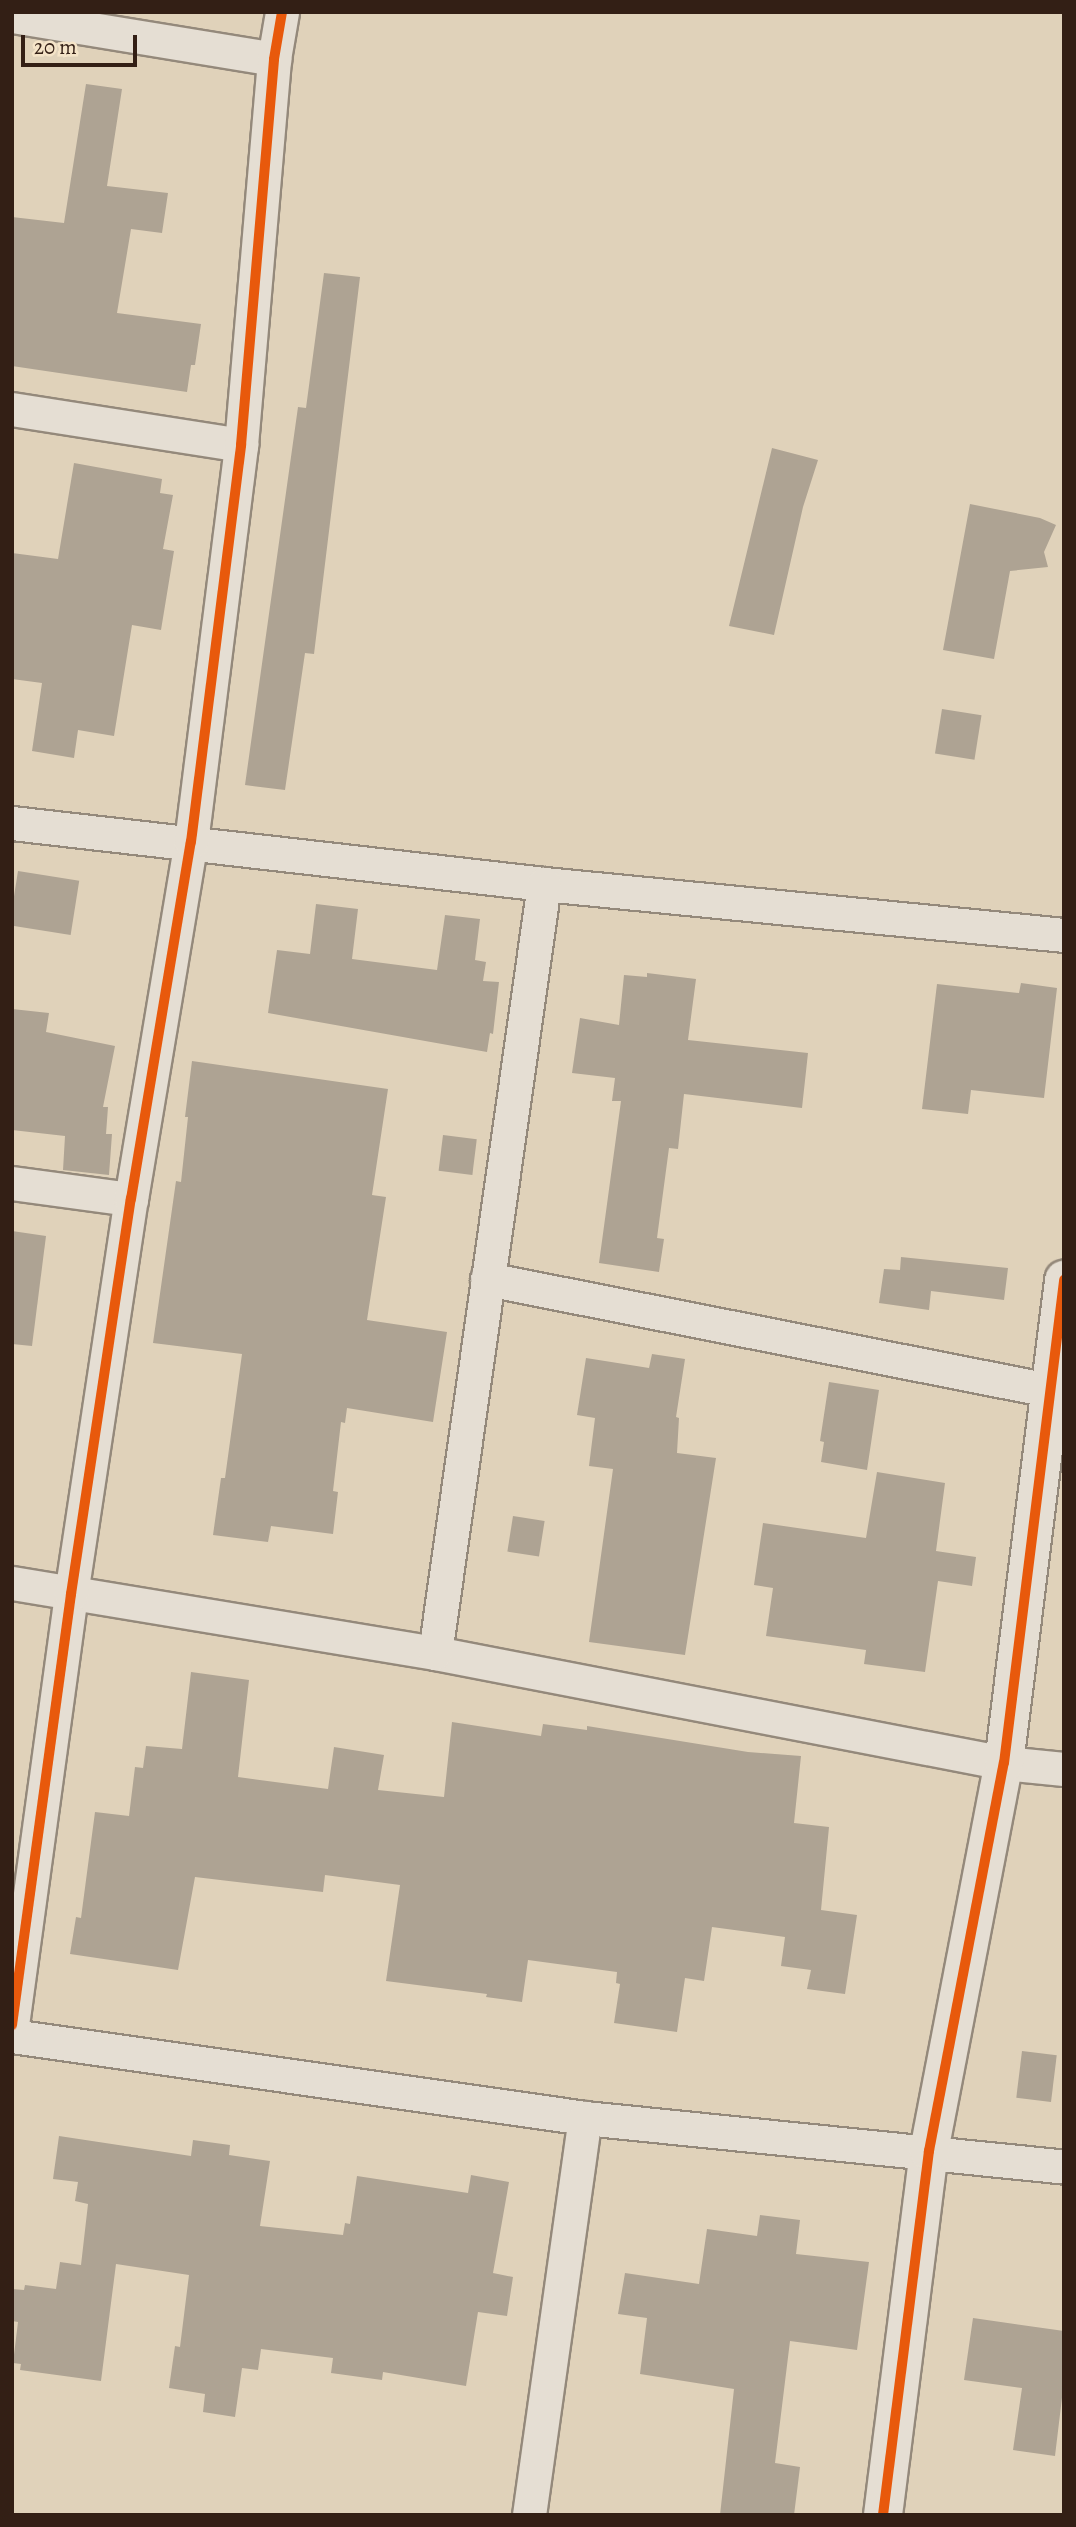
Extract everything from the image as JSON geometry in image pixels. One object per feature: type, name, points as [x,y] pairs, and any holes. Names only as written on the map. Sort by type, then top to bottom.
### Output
[{"type":"street","points":[[12,2025],[131,1199],[191,842],[241,445],[274,59],[282,12]]},
{"type":"street","points":[[12,16],[274,59]]},
{"type":"street","points":[[12,409],[241,445]]},
{"type":"street","points":[[12,822],[544,884],[1064,935]]},
{"type":"street","points":[[435,1653],[544,884]]},
{"type":"street","points":[[12,1183],[131,1199]]},
{"type":"street","points":[[488,1279],[1056,1393]]},
{"type":"street","points":[[883,2515],[929,2151],[1004,1763],[1056,1393],[1064,1280]]},
{"type":"street","points":[[12,1583],[435,1653],[1004,1763],[1064,1769]]},
{"type":"street","points":[[12,2036],[585,2118],[929,2151],[1064,2167]]},
{"type":"street","points":[[528,2515],[585,2118]]},
{"type":"building","points":[[86,84],[122,89],[107,186],[168,193],[162,233],[131,229],[117,313],[201,324],[195,365],[191,365],[187,392],[12,366],[12,217],[64,223]]},
{"type":"building","points":[[324,273],[360,277],[314,654],[305,653],[285,790],[245,785],[298,407],[306,408]]},
{"type":"building","points":[[772,448],[818,460],[803,507],[774,635],[729,626]]},
{"type":"building","points":[[74,463],[162,479],[160,493],[173,495],[163,549],[174,551],[161,630],[132,625],[114,736],[78,730],[74,758],[32,751],[42,683],[12,679],[12,553],[58,559]]},
{"type":"building","points":[[970,504],[1040,518],[1056,525],[1044,552],[1048,567],[1010,571],[994,659],[943,650]]},
{"type":"building","points":[[942,709],[982,715],[974,760],[935,753]]},
{"type":"building","points":[[18,871],[79,881],[71,935],[12,926]]},
{"type":"building","points":[[316,904],[358,909],[352,959],[437,970],[445,915],[480,919],[475,960],[486,962],[483,981],[499,982],[493,1034],[490,1033],[487,1052],[268,1013],[277,950],[310,954]]},
{"type":"building","points":[[647,973],[696,979],[688,1040],[808,1053],[802,1108],[684,1094],[678,1149],[669,1148],[657,1238],[664,1239],[659,1272],[599,1263],[621,1101],[612,1101],[615,1078],[572,1073],[580,1018],[619,1025],[624,975],[647,977]]},
{"type":"building","points":[[1021,983],[1057,988],[1044,1098],[971,1090],[968,1114],[922,1109],[937,984],[1019,993]]},
{"type":"building","points":[[12,1009],[49,1013],[46,1032],[115,1046],[103,1107],[108,1107],[106,1134],[112,1134],[109,1175],[63,1170],[65,1136],[12,1130]]},
{"type":"building","points":[[192,1061],[388,1089],[372,1195],[386,1197],[367,1320],[447,1332],[433,1422],[347,1408],[345,1423],[341,1422],[333,1491],[338,1492],[333,1534],[271,1526],[268,1542],[213,1535],[221,1478],[225,1478],[242,1354],[153,1343],[176,1181],[181,1182]]},
{"type":"building","points":[[443,1135],[477,1139],[472,1175],[439,1171]]},
{"type":"building","points":[[12,1231],[46,1236],[32,1346],[12,1344]]},
{"type":"building","points":[[901,1257],[1008,1268],[1004,1300],[931,1291],[929,1310],[879,1303],[884,1269],[900,1270]]},
{"type":"building","points":[[652,1354],[685,1359],[676,1417],[679,1418],[677,1453],[716,1458],[685,1655],[589,1642],[613,1469],[589,1466],[595,1418],[577,1415],[586,1358],[649,1368]]},
{"type":"building","points":[[829,1382],[879,1390],[867,1470],[821,1462],[824,1442],[820,1441]]},
{"type":"building","points":[[877,1472],[945,1483],[936,1551],[976,1557],[972,1586],[938,1581],[925,1672],[864,1664],[866,1650],[766,1636],[773,1588],[754,1585],[763,1523],[866,1538]]},
{"type":"building","points":[[513,1516],[545,1521],[539,1557],[507,1552]]},
{"type":"building","points":[[191,1672],[249,1680],[238,1777],[328,1789],[334,1747],[384,1755],[378,1790],[444,1797],[452,1722],[541,1736],[543,1724],[587,1730],[587,1726],[748,1752],[801,1756],[794,1823],[829,1827],[821,1910],[857,1915],[845,1994],[807,1989],[811,1970],[781,1966],[785,1937],[712,1927],[704,1981],[685,1978],[677,2032],[614,2023],[620,1984],[616,1983],[617,1972],[528,1960],[522,2002],[486,1997],[487,1994],[386,1981],[400,1885],[325,1875],[323,1892],[195,1877],[178,1970],[70,1954],[76,1917],[81,1918],[95,1812],[129,1816],[135,1767],[143,1768],[146,1746],[182,1749]]},
{"type":"building","points":[[1022,2051],[1057,2055],[1051,2102],[1016,2098]]},
{"type":"building","points":[[59,2136],[191,2156],[193,2140],[230,2145],[229,2155],[270,2161],[260,2226],[343,2235],[345,2223],[350,2224],[357,2176],[468,2193],[471,2175],[509,2182],[493,2273],[513,2277],[507,2316],[478,2312],[466,2386],[383,2372],[382,2380],[331,2373],[333,2358],[261,2349],[258,2370],[242,2368],[235,2417],[203,2412],[205,2394],[169,2388],[175,2346],[180,2347],[189,2275],[116,2264],[101,2381],[20,2370],[21,2364],[13,2363],[18,2322],[12,2321],[12,2289],[24,2290],[25,2285],[56,2289],[60,2262],[81,2265],[88,2204],[75,2201],[78,2182],[53,2179]]},
{"type":"building","points":[[760,2215],[800,2220],[796,2254],[869,2262],[857,2350],[790,2341],[775,2463],[800,2467],[794,2515],[720,2515],[734,2389],[640,2374],[647,2318],[618,2314],[625,2273],[699,2284],[707,2229],[757,2236]]},
{"type":"building","points":[[973,2318],[1064,2331],[1064,2381],[1055,2456],[1013,2450],[1022,2388],[964,2380]]},
{"type":"cycle path","points":[[12,2025],[71,1594],[131,1199],[191,842],[241,445],[274,59],[282,12]]},
{"type":"cycle path","points":[[883,2515],[929,2151],[1004,1763],[1064,1280]]}]
